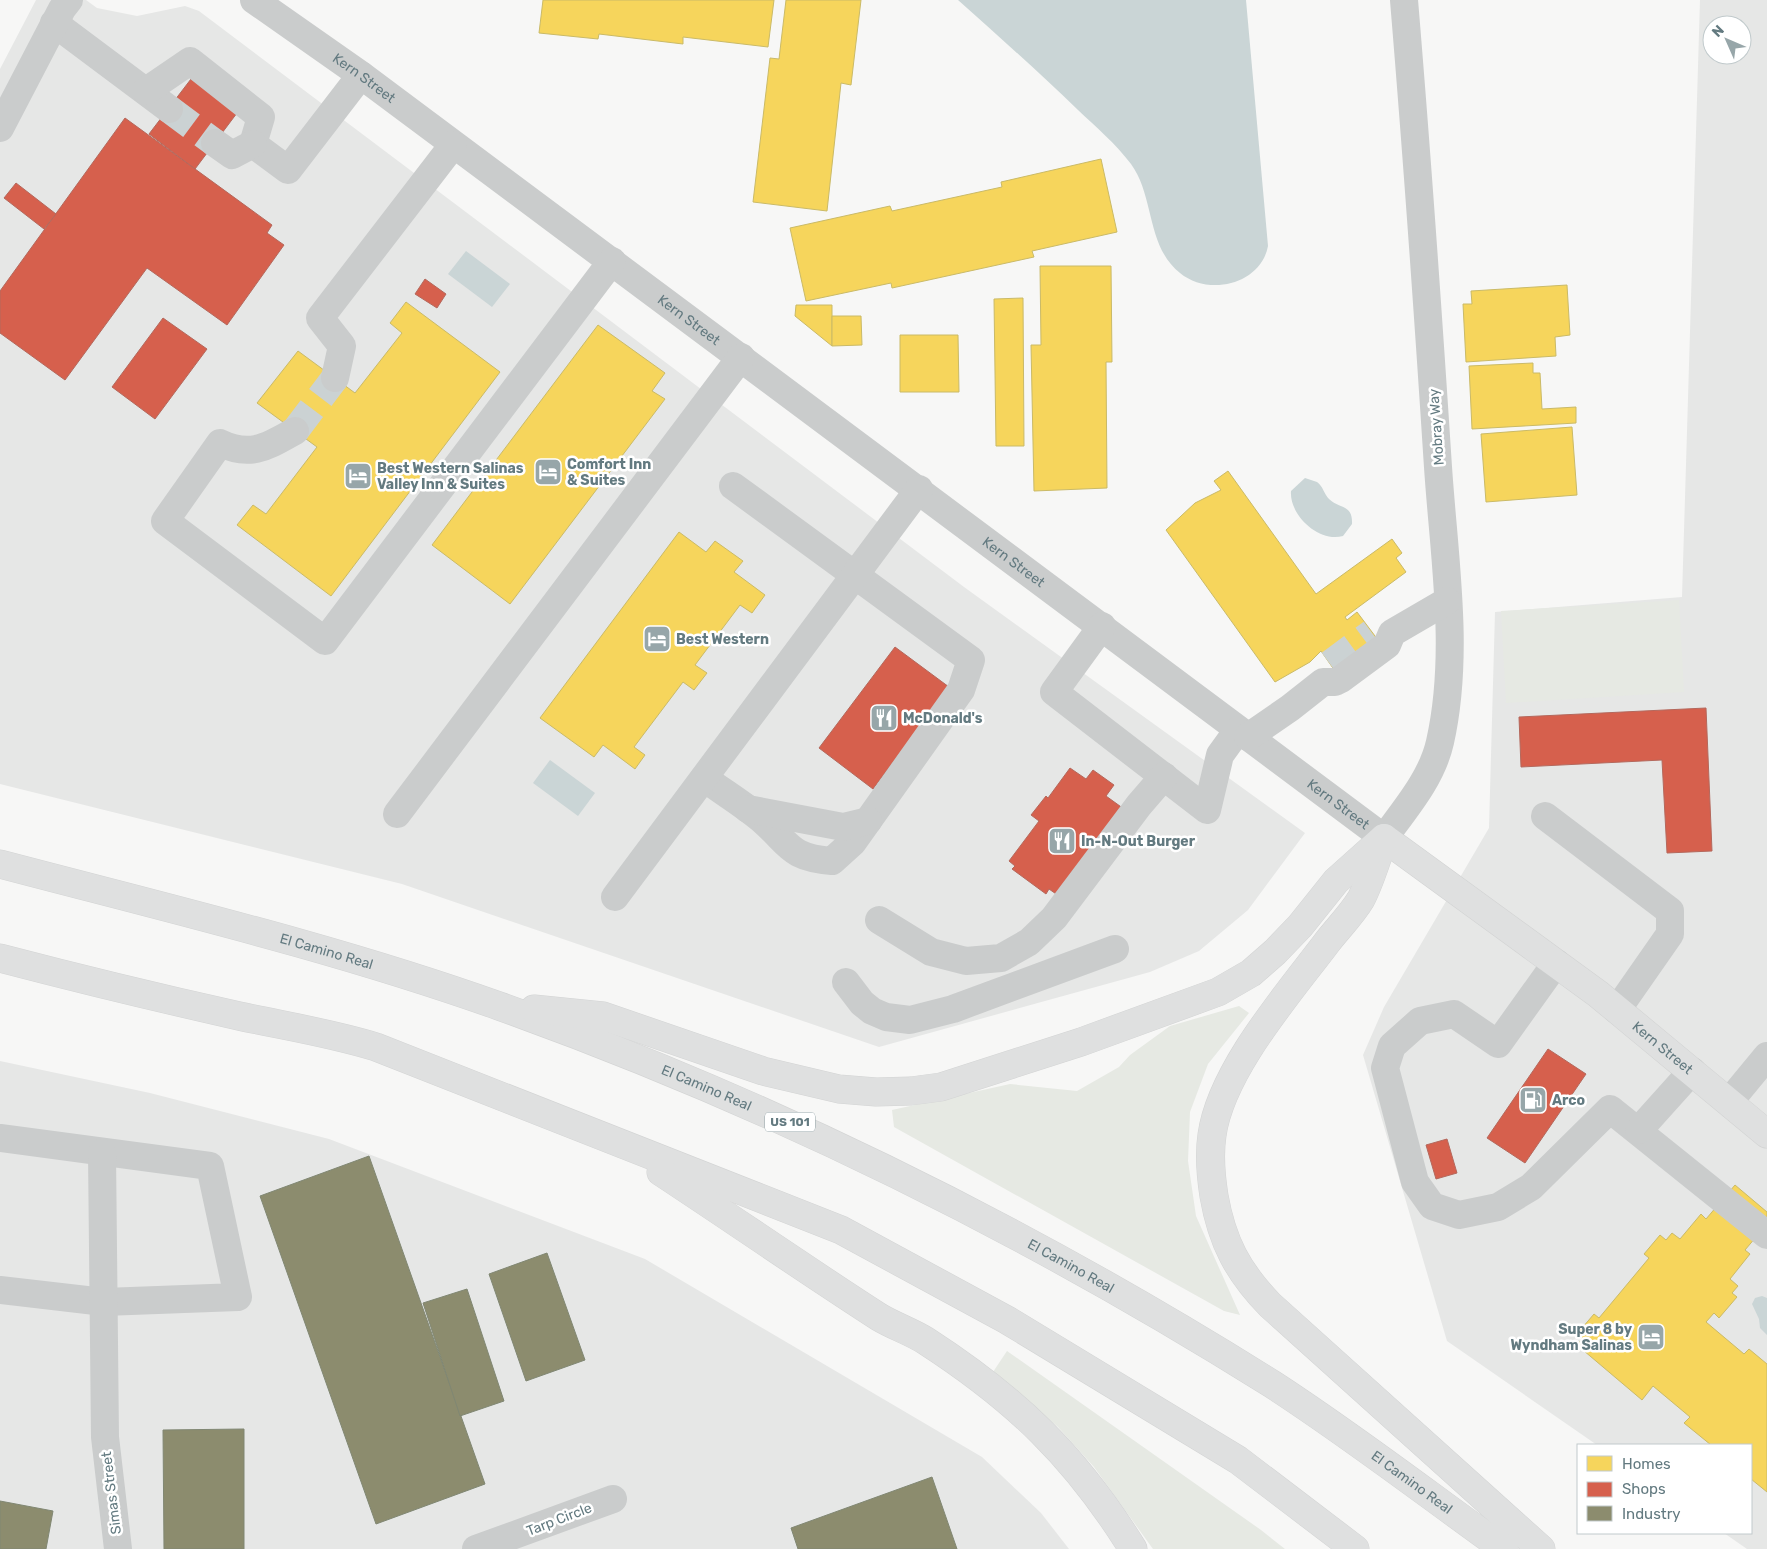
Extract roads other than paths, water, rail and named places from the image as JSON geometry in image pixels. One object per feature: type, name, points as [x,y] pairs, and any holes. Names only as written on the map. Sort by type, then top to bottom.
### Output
[{"type":"main road","name":"Kern Street","points":[[1384,838],[1617,1010],[1767,1134]]},
{"type":"main road","points":[[497,1005],[604,1016],[764,1071],[839,1090],[911,1091],[941,1087],[1072,1045],[1218,992],[1251,973],[1275,952],[1300,926],[1336,881],[1384,838]]},
{"type":"main road","points":[[1384,838],[1361,899],[1265,1026],[1230,1083],[1218,1110],[1212,1135],[1212,1183],[1216,1206],[1229,1250],[1252,1287],[1542,1549]]},
{"type":"main road","name":"El Camino Real","points":[[0,864],[328,951],[497,1005],[616,1049],[795,1124],[982,1217],[1094,1278],[1275,1386],[1504,1549]]},
{"type":"main road","points":[[0,958],[129,991],[350,1039],[385,1050],[618,1144],[841,1230],[989,1311],[1238,1460],[1355,1549]]},
{"type":"main road","points":[[618,1144],[881,1318],[924,1340],[982,1378],[1036,1424],[1070,1461],[1107,1508],[1133,1549]]},
{"type":"street","points":[[0,128],[54,23],[69,0]]},
{"type":"street","name":"Kern Street","points":[[254,0],[361,75],[612,261],[1384,838]]},
{"type":"street","name":"Mobray Way","points":[[1384,838],[1415,796],[1430,769],[1439,744],[1450,674],[1428,302],[1404,0]]},
{"type":"street","points":[[54,23],[169,109]]},
{"type":"street","points":[[146,91],[190,61],[261,117],[253,144],[232,155],[215,143]]},
{"type":"street","points":[[253,144],[288,170],[361,75]]},
{"type":"street","points":[[335,378],[342,346],[320,318],[453,145]]},
{"type":"street","points":[[295,431],[264,448],[236,451],[220,443],[165,521],[325,641],[612,261]]},
{"type":"street","points":[[397,814],[741,357]]},
{"type":"street","points":[[704,778],[762,820],[790,848],[810,859],[832,861],[853,842],[960,690],[971,660],[733,486]]},
{"type":"street","points":[[615,897],[919,489]]},
{"type":"street","points":[[1102,626],[1054,692],[1207,810],[1220,755],[1243,733],[1290,708],[1327,673],[1334,682],[1341,680],[1387,645],[1382,633],[1447,601]]},
{"type":"street","points":[[879,920],[931,952],[966,961],[1001,958],[1029,942],[1054,918],[1134,812],[1164,776]]},
{"type":"street","points":[[747,809],[843,827],[868,821]]},
{"type":"street","points":[[1545,816],[1670,911],[1670,934],[1617,1010]]},
{"type":"street","points":[[846,982],[862,1003],[872,1011],[886,1017],[910,1020],[952,1009],[1115,949]]},
{"type":"street","points":[[1556,964],[1498,1044],[1454,1014],[1420,1022],[1392,1046],[1385,1068],[1415,1182],[1432,1206],[1460,1214],[1498,1207],[1531,1187],[1610,1109],[1767,1235]]},
{"type":"street","points":[[1729,1102],[1767,1056]]},
{"type":"street","points":[[1638,1130],[1692,1072]]},
{"type":"street","points":[[0,1138],[210,1166],[238,1296],[104,1302],[0,1290]]},
{"type":"street","name":"Simas Street","points":[[102,1153],[105,1437],[118,1549]]},
{"type":"street","name":"Tarp Circle","points":[[476,1549],[613,1499]]},
{"type":"tunnel","points":[[169,109],[215,143]]},
{"type":"tunnel","points":[[295,431],[335,378]]},
{"type":"tunnel","points":[[1330,664],[1372,633]]},
{"type":"place","name":"Comfort Inn & Suites","points":[[548,472]]},
{"type":"place","name":"Best Western Salinas Valley Inn & Suites","points":[[358,476]]},
{"type":"place","name":"Best Western","points":[[657,639]]},
{"type":"place","name":"McDonald's","points":[[884,718]]},
{"type":"place","name":"In-N-Out Burger","points":[[1062,841]]},
{"type":"place","name":"Arco","points":[[1533,1100]]},
{"type":"place","name":"Super 8 by Wyndham Salinas","points":[[1651,1337]]}]
